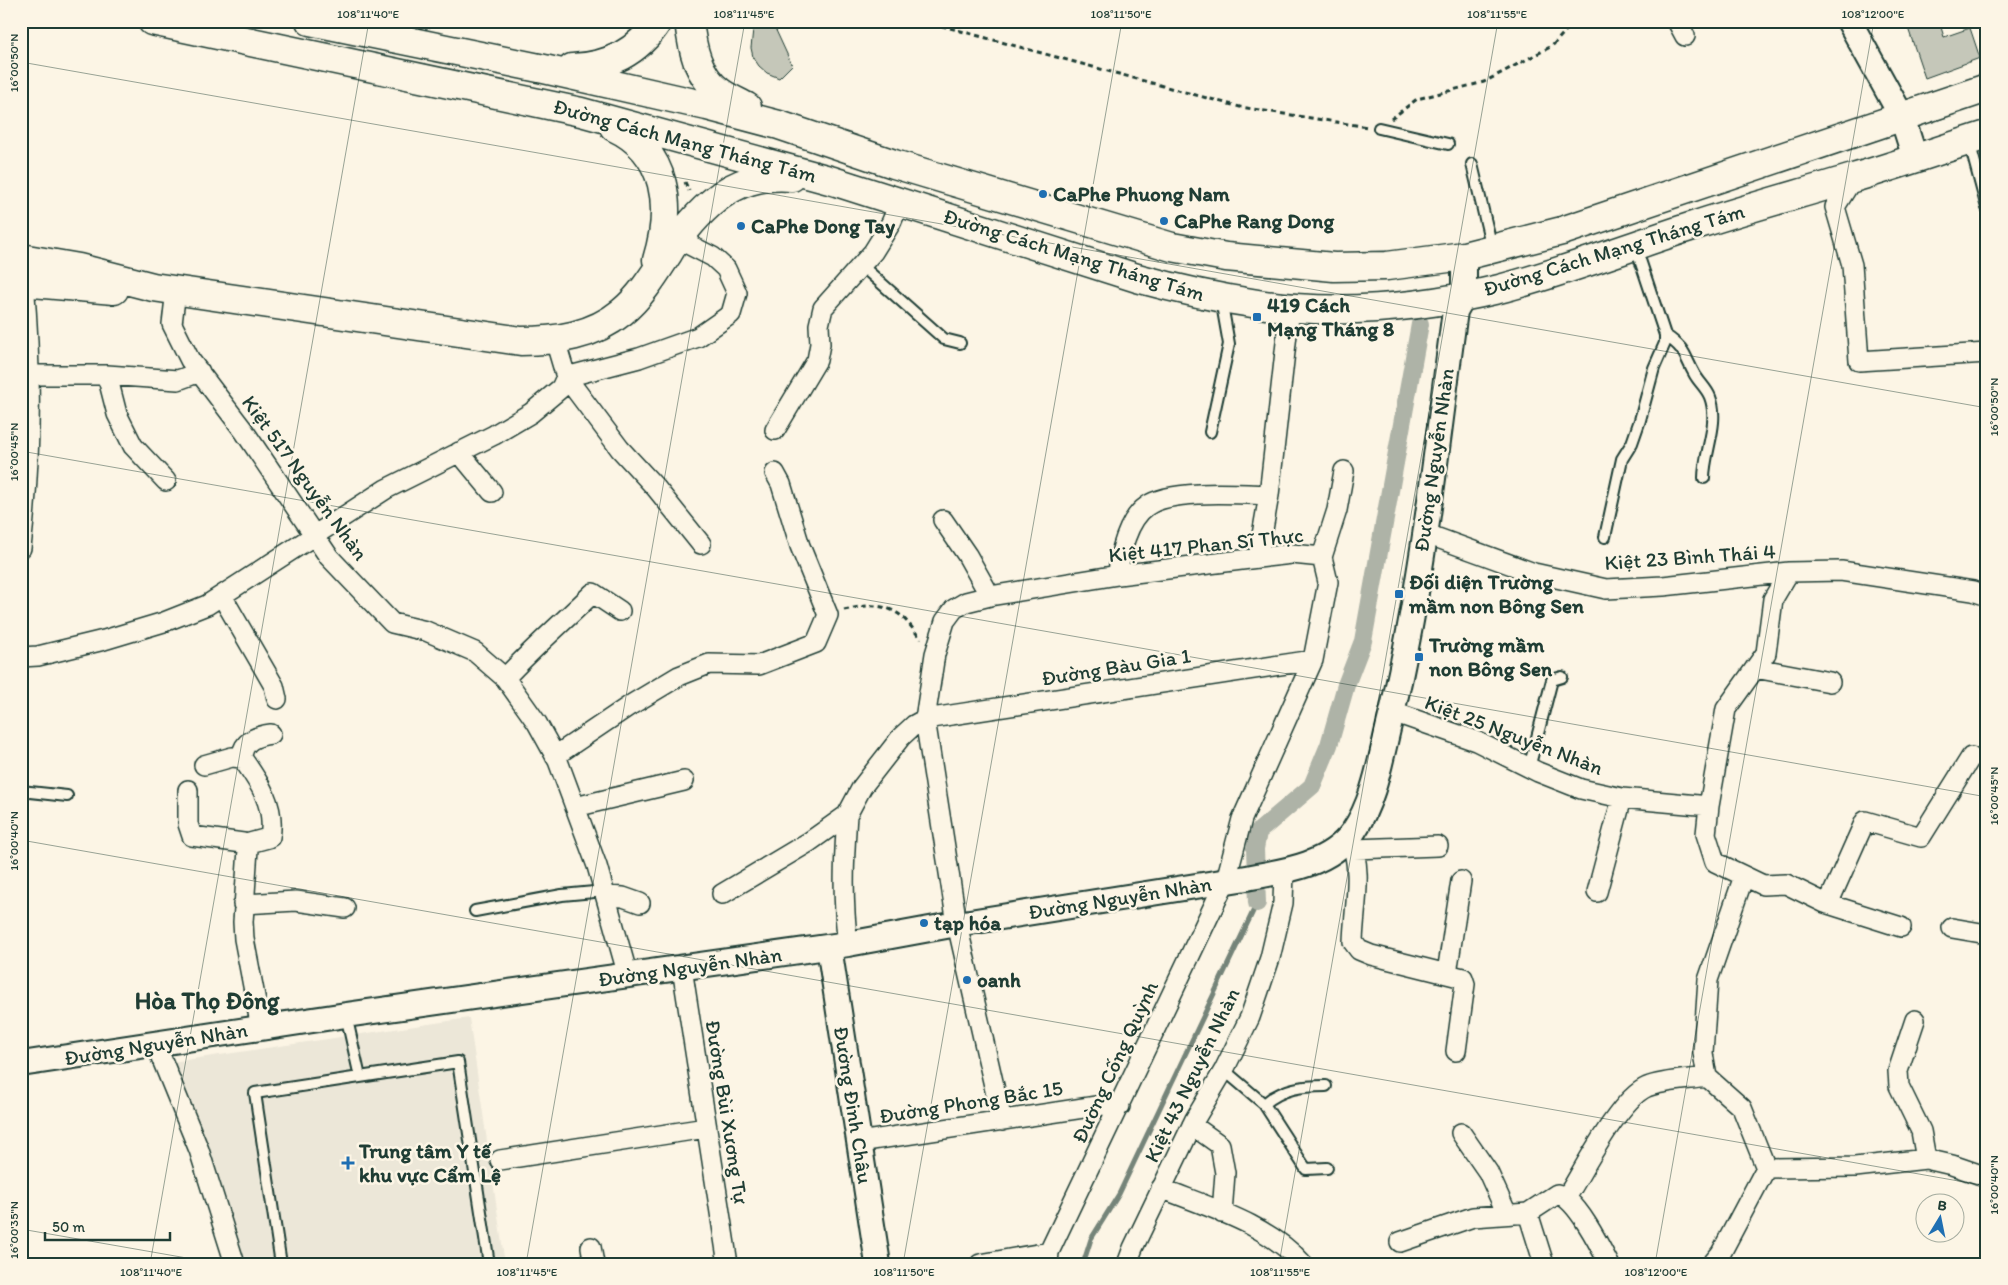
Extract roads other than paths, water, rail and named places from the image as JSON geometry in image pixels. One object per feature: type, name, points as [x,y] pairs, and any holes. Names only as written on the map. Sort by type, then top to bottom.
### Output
[{"type":"highway","name":"Đường Cách Mạng Tháng Tám","points":[[152,21],[581,112],[833,181],[1137,278],[1221,298],[1290,307],[1376,308],[1497,289],[1537,278],[1635,244],[1853,178],[1978,137]]},
{"type":"highway","name":"Đường Cách Mạng Tháng Tám","points":[[310,21],[655,93],[779,126],[894,164],[1172,247],[1226,257],[1334,267],[1387,266],[1464,256],[1562,231],[1987,88]]},
{"type":"highway","points":[[544,69],[588,68],[610,63],[632,50],[650,35],[658,21]]},
{"type":"highway","points":[[689,21],[691,43],[704,76],[719,91],[779,126]]},
{"type":"highway","points":[[581,112],[625,132],[643,148],[658,171],[663,188],[665,222],[663,240],[653,275]]},
{"type":"highway","points":[[21,250],[51,262],[165,289],[521,341],[555,340],[574,337],[597,328],[622,312],[653,275],[671,250],[676,238],[720,194],[740,183],[759,178],[782,176],[833,181]]},
{"type":"highway","points":[[22,274],[51,262]]},
{"type":"highway","points":[[22,274],[109,290],[165,289]]},
{"type":"street","points":[[1849,21],[1902,117],[1915,158]]},
{"type":"street","points":[[1853,178],[1835,207],[1852,265],[1859,361],[1987,353]]},
{"type":"street","points":[[775,430],[818,360],[820,344],[819,326],[823,308],[862,266],[882,239],[900,202]]},
{"type":"street","points":[[566,377],[639,358],[698,337],[732,314],[737,293],[726,269],[713,257],[676,238]]},
{"type":"street","name":"Đường Nguyễn Nhàn","points":[[21,1064],[346,1015],[839,946],[957,924],[1279,872],[1319,860],[1351,843],[1375,780],[1402,673],[1455,311],[1464,295],[1464,256]]},
{"type":"street","points":[[21,548],[27,458],[29,375],[29,343],[22,274]]},
{"type":"street","name":"Kiệt 517 Nguyễn Nhàn","points":[[165,289],[172,324],[190,360],[248,438],[329,557],[392,624],[426,631],[475,652],[505,678],[537,723],[557,759],[575,807],[606,894],[628,976]]},
{"type":"street","points":[[1258,558],[1269,495],[1290,307]]},
{"type":"street","points":[[555,340],[566,377],[620,449],[656,488],[701,544]]},
{"type":"street","points":[[29,375],[107,375],[178,380],[200,372]]},
{"type":"street","points":[[107,375],[116,414],[133,446],[166,481]]},
{"type":"street","points":[[21,657],[38,656],[104,640],[207,606],[386,488],[494,435],[531,413],[561,388],[566,377]]},
{"type":"street","points":[[459,452],[492,492]]},
{"type":"street","points":[[1322,557],[1337,510],[1344,471]]},
{"type":"street","points":[[557,759],[630,706],[679,676],[709,664],[759,665],[816,643],[828,615],[800,546],[781,484],[775,473]]},
{"type":"street","points":[[1118,575],[1119,558],[1127,534],[1140,512],[1147,505],[1163,499],[1199,493],[1269,495]]},
{"type":"street","points":[[944,520],[967,555],[990,596]]},
{"type":"street","name":"Kiệt 23 Bình Thái 4","points":[[1424,532],[1534,573],[1606,589],[1663,586],[1789,572],[1841,571],[1973,591],[1987,596]]},
{"type":"street","name":"Kiệt 417 Phan Sĩ Thực","points":[[1002,1121],[957,924],[925,719],[935,654],[944,621],[954,609],[966,602],[990,596],[1118,575],[1222,564],[1292,554],[1322,557],[1328,582],[1313,660],[1242,819],[1233,879]]},
{"type":"street","name":"Kiệt 23 Bình Thái 4","points":[[1789,572],[1773,599],[1766,653],[1726,710],[1706,834],[1715,862],[1744,876],[1763,885],[1786,884],[1828,904],[1901,927]]},
{"type":"street","points":[[505,678],[530,651],[560,625],[593,592],[620,611]]},
{"type":"street","points":[[222,596],[274,686],[277,700]]},
{"type":"street","name":"Đường Bàu Gia 1","points":[[925,719],[1313,660]]},
{"type":"street","points":[[1755,668],[1830,682]]},
{"type":"street","name":"Kiệt 25 Nguyễn Nhàn","points":[[1393,712],[1476,741],[1529,768],[1581,788],[1622,798],[1709,806]]},
{"type":"street","points":[[839,946],[844,911],[843,873],[847,815],[862,787],[901,737],[914,725],[925,719]]},
{"type":"street","points":[[188,790],[188,824],[192,836],[246,844],[270,837],[272,830],[266,797],[262,787],[242,758],[248,741],[271,734]]},
{"type":"street","points":[[1828,904],[1865,821],[1922,837],[1971,756]]},
{"type":"street","points":[[204,766],[232,757],[242,758]]},
{"type":"street","points":[[575,807],[684,781]]},
{"type":"street","points":[[1597,892],[1622,798]]},
{"type":"street","points":[[722,894],[809,842],[847,815]]},
{"type":"street","points":[[1438,846],[1351,843],[1358,868],[1353,942],[1359,950],[1371,955],[1455,976],[1465,984],[1456,1051]]},
{"type":"street","points":[[246,844],[248,849],[243,904],[244,939],[261,1028]]},
{"type":"street","name":"Kiệt 43 Nguyễn Nhàn","points":[[1127,1264],[1192,1125],[1224,1070],[1250,1017],[1270,958],[1283,903],[1279,872]]},
{"type":"street","points":[[1712,1264],[1721,1253],[1766,1168],[1742,1108],[1707,1077],[1703,1054],[1708,980],[1744,876]]},
{"type":"street","name":"Đường Cống Quỳnh","points":[[1048,1258],[1120,1106],[1233,879]]},
{"type":"street","points":[[1455,976],[1460,881]]},
{"type":"street","points":[[606,894],[640,903]]},
{"type":"street","points":[[243,904],[296,901],[345,908]]},
{"type":"street","points":[[1952,928],[1987,934]]},
{"type":"street","name":"Đường Đinh Châu","points":[[839,946],[859,1142],[878,1264]]},
{"type":"street","name":"Đường Bùi Xương Tự","points":[[682,968],[728,1264]]},
{"type":"street","points":[[1915,1020],[1898,1071],[1899,1086],[1921,1131],[1926,1159]]},
{"type":"street","points":[[156,1045],[169,1082],[199,1150],[235,1264]]},
{"type":"street","points":[[1566,1198],[1619,1112],[1629,1100],[1646,1087],[1707,1077]]},
{"type":"street","name":"Đường Phong Bắc 15","points":[[859,1142],[1103,1105],[1120,1106]]},
{"type":"street","points":[[1192,1125],[1220,1145],[1225,1173],[1222,1213]]},
{"type":"street","points":[[500,1160],[706,1128]]},
{"type":"street","points":[[1461,1133],[1488,1172],[1507,1214]]},
{"type":"street","points":[[1766,1168],[1855,1167],[1926,1159],[1952,1165],[1987,1177]]},
{"type":"street","points":[[1161,1188],[1262,1230],[1289,1249],[1302,1264]]},
{"type":"street","points":[[1400,1242],[1473,1217],[1528,1213],[1557,1194],[1566,1198],[1590,1230],[1609,1264]]},
{"type":"street","points":[[1528,1213],[1544,1264]]},
{"type":"street","points":[[980,1264],[1048,1258]]},
{"type":"lane","points":[[1379,128],[1448,144]]},
{"type":"lane","points":[[1978,137],[1987,208]]},
{"type":"lane","points":[[1472,164],[1492,249]]},
{"type":"lane","points":[[1605,537],[1622,459],[1632,443],[1665,335],[1635,244]]},
{"type":"lane","points":[[862,266],[944,338],[960,343]]},
{"type":"lane","points":[[1210,432],[1229,344],[1221,298]]},
{"type":"lane","points":[[1665,335],[1680,345],[1694,374],[1710,396],[1714,415],[1704,464],[1704,478]]},
{"type":"lane","points":[[1529,768],[1552,680],[1562,677]]},
{"type":"lane","points":[[21,791],[67,796]]},
{"type":"lane","points":[[475,911],[562,895],[606,894]]},
{"type":"lane","points":[[346,1015],[360,1077]]},
{"type":"lane","points":[[281,1264],[255,1093],[458,1062],[489,1264]]},
{"type":"lane","points":[[1224,1070],[1264,1104],[1306,1169],[1327,1168]]},
{"type":"lane","points":[[1264,1104],[1274,1096],[1300,1086],[1326,1086]]},
{"type":"waterway","points":[[1257,903],[1255,849],[1258,832],[1312,786],[1329,745],[1346,685],[1363,641],[1420,324]]},
{"type":"waterway","points":[[1083,1264],[1091,1239],[1119,1194],[1257,903]]},
{"type":"place","name":"CaPhe Phuong Nam","points":[[1043,194]]},
{"type":"place","name":"CaPhe Rang Dong","points":[[1164,221]]},
{"type":"place","name":"CaPhe Dong Tay","points":[[741,226]]},
{"type":"place","name":"419 Cách Mạng Tháng 8","points":[[1257,317]]},
{"type":"place","name":"Đối diện Trường mầm non Bông Sen","points":[[1399,594]]},
{"type":"place","name":"Trường mầm non Bông Sen","points":[[1419,657]]},
{"type":"place","name":"tạp hóa","points":[[924,923]]},
{"type":"place","name":"oanh","points":[[967,980]]},
{"type":"place","name":"Trung tâm Y tế khu vực Cẩm Lệ","points":[[348,1163]]},
{"type":"district","name":"Hòa Thọ Đông","points":[[207,1001]]}]
